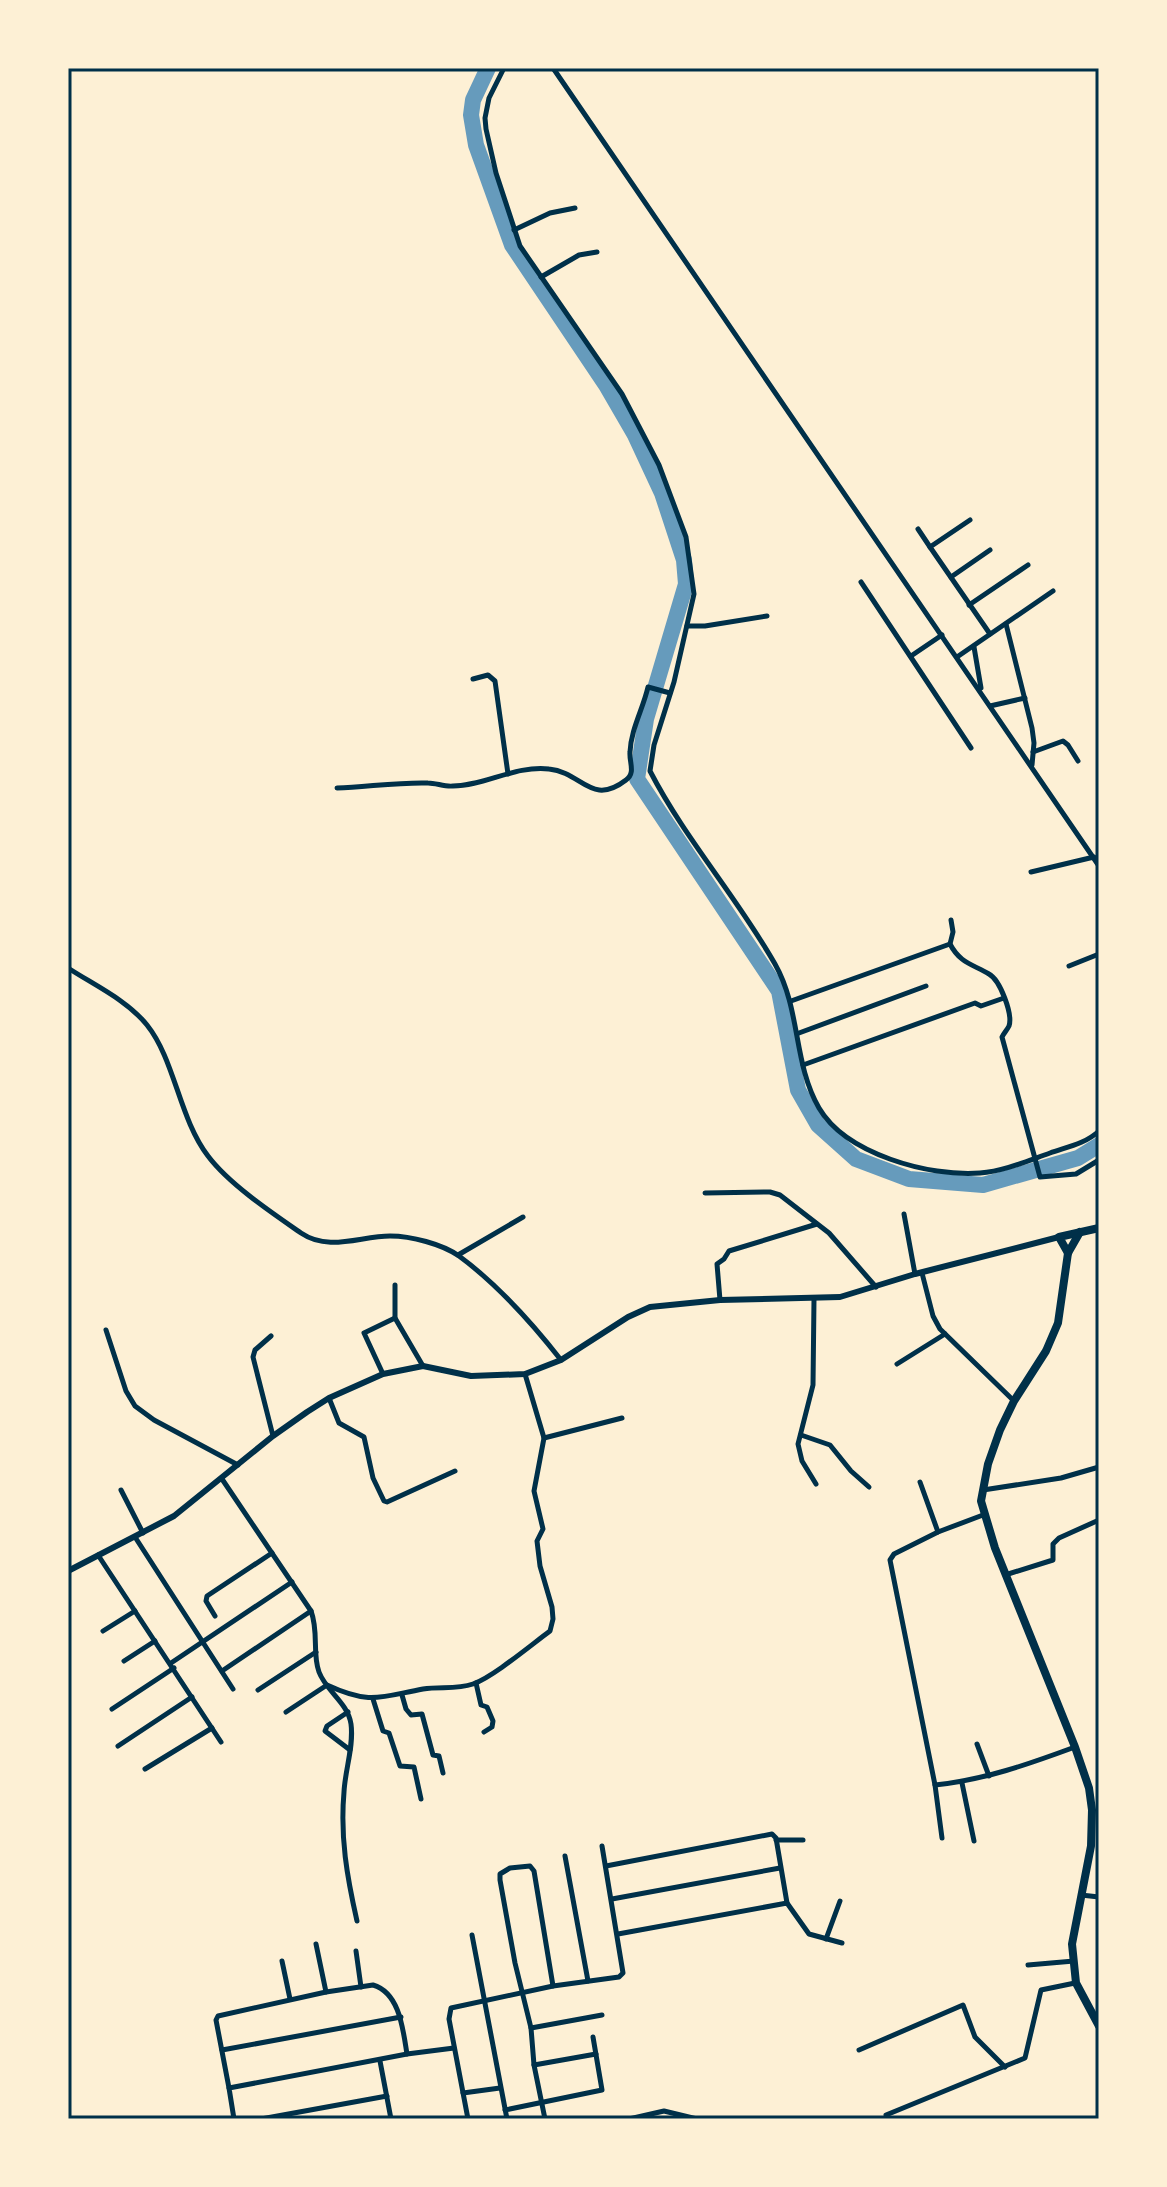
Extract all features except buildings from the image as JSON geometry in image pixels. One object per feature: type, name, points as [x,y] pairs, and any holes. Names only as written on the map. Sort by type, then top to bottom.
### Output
[{"type":"main road","points":[[1068,1253],[1059,1237],[1099,1228]]},
{"type":"main road","points":[[1080,1232],[1068,1253],[1058,1323],[1046,1351],[1014,1401],[992,1449],[982,1490],[983,1515],[1089,1788],[1091,1846],[1072,1944],[1076,1983],[1099,2026]]},
{"type":"street","points":[[504,68],[489,98],[485,118],[492,159],[520,246],[622,394],[672,494],[686,537],[694,594],[650,771],[717,879],[768,951],[786,985],[811,1093],[827,1121],[854,1145],[873,1154],[961,1173],[998,1170],[1036,1162],[1084,1142],[1099,1131]]},
{"type":"street","points":[[553,68],[1099,866]]},
{"type":"street","points":[[514,230],[550,213],[575,208]]},
{"type":"street","points":[[540,277],[579,255],[597,252]]},
{"type":"street","points":[[930,547],[970,520]]},
{"type":"street","points":[[918,529],[990,634]]},
{"type":"street","points":[[951,577],[990,550]]},
{"type":"street","points":[[969,605],[1028,565]]},
{"type":"street","points":[[861,582],[971,748]]},
{"type":"street","points":[[957,657],[1053,591]]},
{"type":"street","points":[[687,626],[767,616]]},
{"type":"street","points":[[1006,624],[1032,728],[1032,766]]},
{"type":"street","points":[[911,656],[942,635]]},
{"type":"street","points":[[974,646],[981,693]]},
{"type":"street","points":[[473,679],[488,675],[495,681],[508,774]]},
{"type":"street","points":[[337,788],[430,783],[453,787],[508,774],[549,769],[602,792],[630,778],[634,729],[649,686],[670,693]]},
{"type":"street","points":[[990,706],[1025,698]]},
{"type":"street","points":[[1033,752],[1063,741],[1078,761]]},
{"type":"street","points":[[1031,872],[1094,857]]},
{"type":"street","points":[[951,920],[953,932],[950,944],[958,958],[995,979],[1004,998],[1009,1025],[1002,1037],[1039,1174],[1045,1179],[1076,1174],[1099,1160]]},
{"type":"street","points":[[791,1001],[950,944]]},
{"type":"street","points":[[1069,966],[1099,954]]},
{"type":"street","points":[[68,968],[135,1012],[148,1026],[184,1110],[209,1158],[247,1192],[303,1234],[327,1243],[390,1236],[443,1248],[458,1255],[503,1296],[561,1360]]},
{"type":"street","points":[[799,1033],[926,986]]},
{"type":"street","points":[[803,1065],[975,1003],[981,1006],[1004,998]]},
{"type":"street","points":[[705,1193],[770,1192],[790,1201],[844,1247],[877,1287]]},
{"type":"street","points":[[904,1214],[918,1274],[933,1316],[945,1334],[1014,1401]]},
{"type":"street","points":[[458,1255],[523,1217]]},
{"type":"street","points":[[720,1300],[717,1264],[729,1251],[817,1224]]},
{"type":"street","points":[[68,1571],[174,1516],[273,1436],[329,1398],[383,1374],[423,1366],[471,1376],[525,1374],[561,1360],[628,1317],[650,1307],[720,1300],[840,1297],[1059,1237]]},
{"type":"street","points":[[395,1285],[395,1318],[423,1366]]},
{"type":"street","points":[[814,1299],[813,1385],[799,1454],[816,1484]]},
{"type":"street","points":[[383,1374],[364,1333],[395,1318]]},
{"type":"street","points":[[106,1330],[126,1391],[135,1406],[154,1420],[238,1465]]},
{"type":"street","points":[[897,1364],[945,1334]]},
{"type":"street","points":[[271,1336],[255,1350],[253,1357],[273,1436]]},
{"type":"street","points":[[327,1685],[344,1693],[376,1700],[425,1689],[454,1689],[476,1683],[550,1631],[553,1619],[537,1541],[543,1529],[534,1491],[544,1438],[525,1374]]},
{"type":"street","points":[[329,1398],[339,1423],[364,1437],[373,1478],[384,1501],[455,1471]]},
{"type":"street","points":[[544,1438],[622,1418]]},
{"type":"street","points":[[801,1435],[830,1445],[869,1487]]},
{"type":"street","points":[[982,1490],[1061,1478],[1099,1467]]},
{"type":"street","points":[[222,1479],[311,1611],[319,1672],[348,1712],[350,1750],[344,1790],[342,1840],[345,1870],[357,1921]]},
{"type":"street","points":[[920,1482],[938,1532]]},
{"type":"street","points":[[121,1490],[143,1533]]},
{"type":"street","points":[[942,1838],[935,1785],[890,1560],[894,1554],[938,1532],[983,1515]]},
{"type":"street","points":[[1005,1575],[1053,1560],[1053,1544],[1059,1538],[1099,1520]]},
{"type":"street","points":[[135,1537],[233,1689]]},
{"type":"street","points":[[215,1616],[206,1601],[207,1596],[272,1553]]},
{"type":"street","points":[[98,1554],[221,1742]]},
{"type":"street","points":[[112,1709],[202,1642],[292,1582]]},
{"type":"street","points":[[103,1631],[135,1611]]},
{"type":"street","points":[[222,1672],[311,1611]]},
{"type":"street","points":[[124,1661],[155,1641]]},
{"type":"street","points":[[258,1690],[316,1652]]},
{"type":"street","points":[[476,1683],[481,1705],[487,1707],[493,1721],[492,1727],[484,1732]]},
{"type":"street","points":[[286,1712],[327,1685]]},
{"type":"street","points":[[402,1695],[411,1715],[422,1714],[429,1748],[433,1755],[439,1756],[443,1773]]},
{"type":"street","points":[[118,1746],[192,1697]]},
{"type":"street","points":[[372,1698],[400,1766],[414,1767],[421,1799]]},
{"type":"street","points":[[348,1712],[327,1726],[325,1731],[350,1750]]},
{"type":"street","points":[[145,1769],[212,1728]]},
{"type":"street","points":[[977,1744],[989,1776]]},
{"type":"street","points":[[935,1785],[962,1783],[989,1776],[1075,1747]]},
{"type":"street","points":[[962,1783],[974,1841]]},
{"type":"street","points":[[606,1866],[770,1834],[776,1840],[787,1903],[809,1934],[842,1943]]},
{"type":"street","points":[[776,1840],[803,1840]]},
{"type":"street","points":[[468,2119],[449,2019],[451,2008],[553,1986],[619,1977],[623,1973],[602,1846]]},
{"type":"street","points":[[565,1856],[588,1981]]},
{"type":"street","points":[[545,2119],[534,2065],[531,2028],[500,1880],[500,1874],[510,1868],[530,1866],[534,1871],[553,1986]]},
{"type":"street","points":[[612,1899],[780,1868]]},
{"type":"street","points":[[1080,1895],[1099,1897]]},
{"type":"street","points":[[826,1939],[840,1901]]},
{"type":"street","points":[[618,1934],[787,1903]]},
{"type":"street","points":[[472,1935],[507,2119]]},
{"type":"street","points":[[316,1944],[326,1992]]},
{"type":"street","points":[[356,1951],[361,1987]]},
{"type":"street","points":[[282,1961],[290,1999]]},
{"type":"street","points":[[1028,1965],[1074,1961]]},
{"type":"street","points":[[886,2115],[1025,2058],[1041,1990],[1076,1983]]},
{"type":"street","points":[[226,2119],[234,2118],[216,2020],[218,2016],[290,1999],[373,1985],[380,1987],[395,2004],[401,2017],[407,2054]]},
{"type":"street","points":[[859,2050],[963,2005],[975,2037],[1005,2067]]},
{"type":"street","points":[[531,2028],[602,2015]]},
{"type":"street","points":[[222,2050],[401,2017]]},
{"type":"street","points":[[505,2110],[602,2090],[593,2037]]},
{"type":"street","points":[[229,2088],[454,2048]]},
{"type":"street","points":[[534,2065],[596,2054]]},
{"type":"street","points":[[380,2061],[391,2119]]},
{"type":"street","points":[[463,2093],[500,2088]]},
{"type":"street","points":[[261,2119],[387,2096]]},
{"type":"street","points":[[629,2119],[651,2117],[664,2111],[697,2119]]},
{"type":"waterway","points":[[488,68],[473,100],[471,115],[476,145],[512,245],[606,385],[635,435],[662,493],[684,560],[686,584],[646,719],[637,779],[779,991],[798,1090],[818,1125],[856,1159],[909,1179],[983,1185],[1078,1158],[1099,1145]]}]
